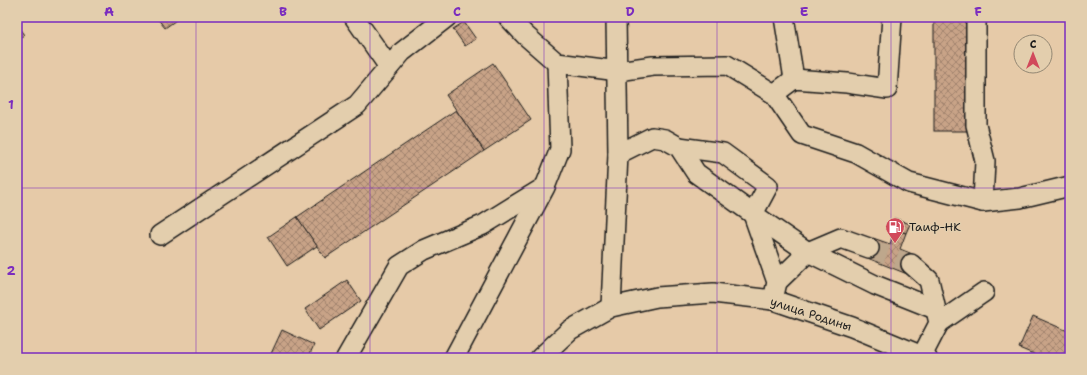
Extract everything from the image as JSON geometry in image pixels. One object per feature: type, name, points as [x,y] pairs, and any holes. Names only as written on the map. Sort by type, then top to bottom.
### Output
[{"type":"street","points":[[354,17],[389,67]]},
{"type":"street","points":[[160,235],[357,104],[402,52],[447,17]]},
{"type":"street","points":[[508,17],[525,35],[557,63],[618,71],[653,66],[727,65],[774,94],[802,134],[856,153],[909,182],[984,202],[1020,198],[1070,186]]},
{"type":"street","points":[[611,307],[618,154],[618,71],[616,17]]},
{"type":"street","points":[[784,17],[794,79]]},
{"type":"street","points":[[774,94],[794,79],[847,82],[887,89],[892,17]]},
{"type":"street","points":[[976,17],[976,125],[985,161],[984,202]]},
{"type":"street","points":[[454,358],[544,187],[560,149],[557,63]]},
{"type":"street","points":[[618,154],[652,137],[664,139],[679,147],[723,153],[768,186],[753,214],[775,291]]},
{"type":"street","points":[[679,147],[696,173],[808,252],[937,316]]},
{"type":"street","points":[[346,358],[399,266],[424,250],[483,225],[544,187]]},
{"type":"street","points":[[775,291],[808,252],[840,238],[869,248]]},
{"type":"street","points":[[911,264],[929,280],[937,316],[924,357]]},
{"type":"street","name":"улица Родины","points":[[540,358],[570,330],[611,307],[657,297],[775,291],[852,327],[924,357]]},
{"type":"street","points":[[937,316],[984,292]]},
{"type":"building","points":[[156,17],[179,17],[179,18],[165,28]]},
{"type":"building","points":[[934,17],[970,17],[970,131],[934,131]]},
{"type":"building","points":[[464,22],[476,39],[465,46],[453,29]]},
{"type":"building","points":[[17,25],[24,35],[17,40]]},
{"type":"building","points":[[493,63],[531,120],[484,151],[446,95]]},
{"type":"building","points":[[456,110],[484,151],[325,258],[297,217]]},
{"type":"building","points":[[297,217],[317,246],[287,266],[268,237]]},
{"type":"building","points":[[894,218],[910,224],[906,233],[890,228]]},
{"type":"building","points":[[895,230],[906,233],[900,249],[915,255],[907,274],[865,257],[873,238],[890,244]]},
{"type":"building","points":[[347,280],[361,301],[319,330],[305,309]]},
{"type":"building","points":[[1033,316],[1070,332],[1069,358],[1043,358],[1019,348]]},
{"type":"building","points":[[282,330],[314,345],[308,358],[269,358]]},
{"type":"tunnel","points":[[869,248],[911,264]]},
{"type":"place","name":"Таиф-НК","points":[[895,244]]}]
